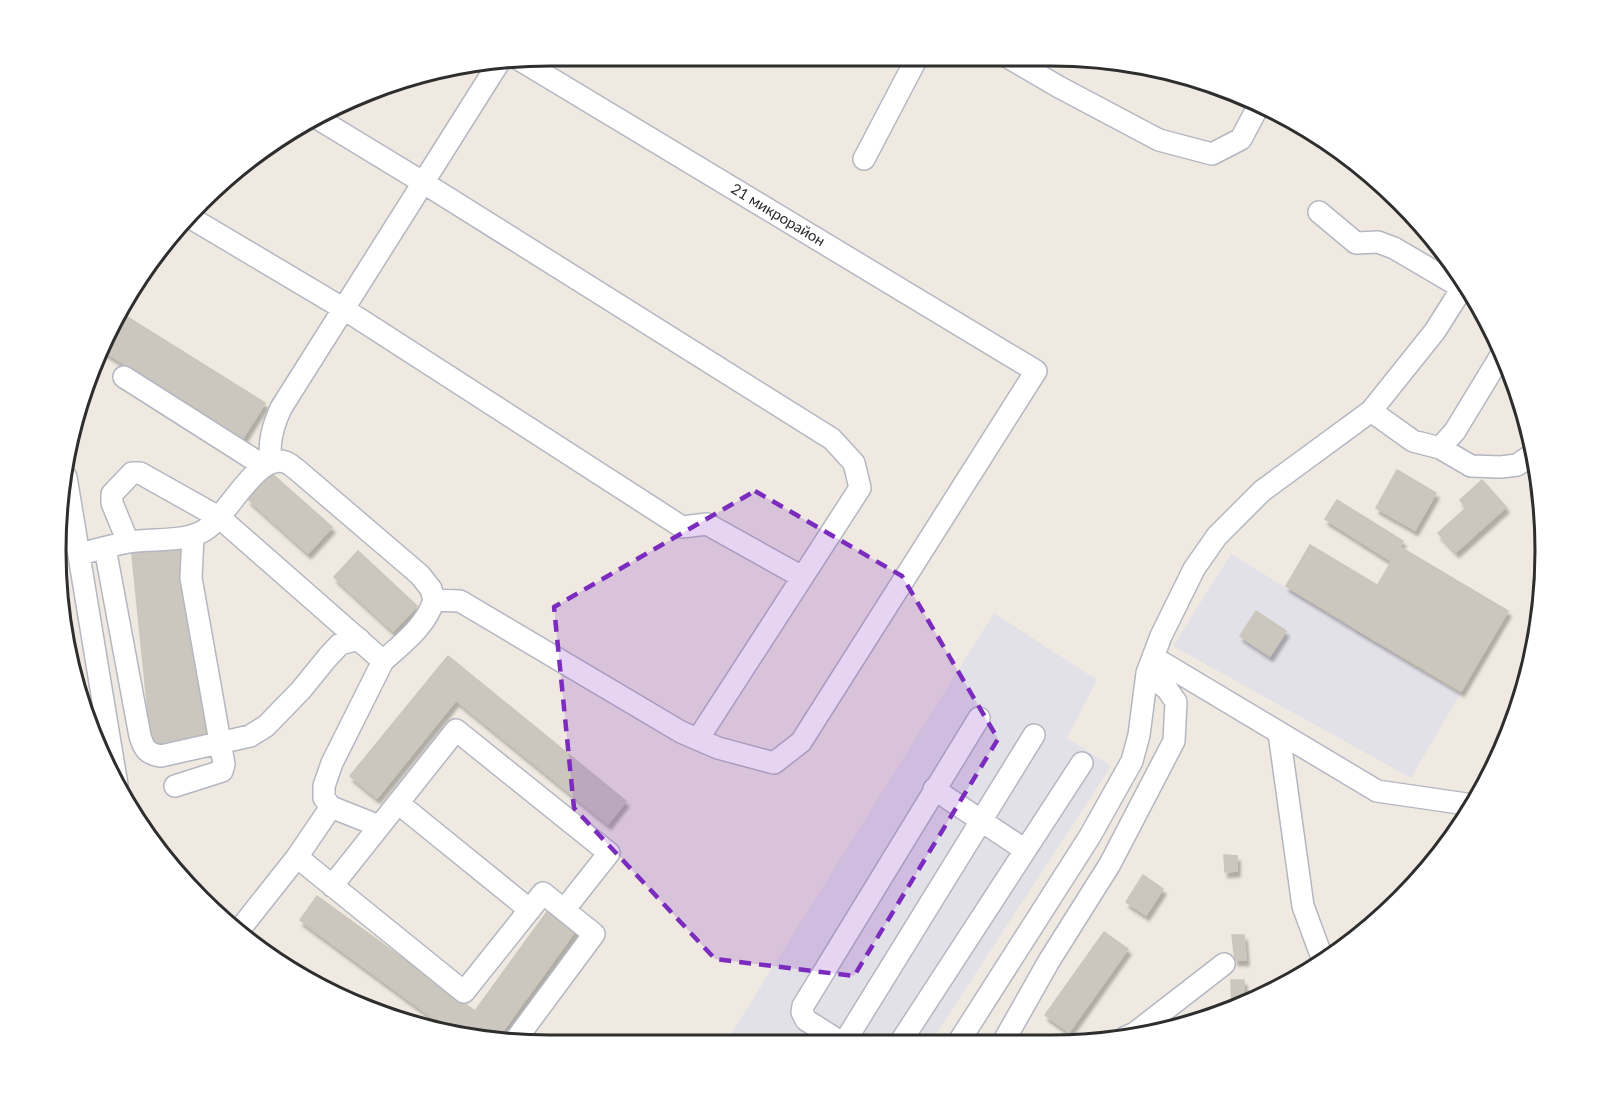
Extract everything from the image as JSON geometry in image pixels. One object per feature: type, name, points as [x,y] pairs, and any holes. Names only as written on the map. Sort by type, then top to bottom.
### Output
[{"type":"street","points":[[864,159],[913,66]]},
{"type":"street","points":[[1022,66],[1159,140],[1212,154],[1241,139],[1255,112]]},
{"type":"street","name":"21 микрорайон","points":[[531,67],[1036,370],[801,742],[774,763],[718,748],[698,739]]},
{"type":"street","points":[[267,464],[273,426],[281,408],[495,69]]},
{"type":"street","points":[[324,122],[832,439],[854,463],[860,488],[698,739],[681,732],[460,601],[434,600]]},
{"type":"street","points":[[1319,212],[1356,243],[1378,242],[1451,278]]},
{"type":"street","points":[[196,221],[344,309],[682,527],[707,524],[802,577]]},
{"type":"street","points":[[963,1035],[1105,810],[1132,761],[1139,735],[1150,665],[1161,636],[1194,569],[1218,536],[1262,491],[1371,411],[1435,330],[1460,292]]},
{"type":"street","points":[[1440,448],[1455,431],[1497,362]]},
{"type":"street","points":[[124,377],[267,464]]},
{"type":"street","points":[[1371,411],[1413,441],[1440,448],[1471,466],[1517,465],[1526,459]]},
{"type":"street","points":[[80,554],[128,542],[193,536],[206,530],[220,518],[260,468],[267,464],[284,462],[296,469],[420,575],[431,589],[434,600],[423,621],[412,635],[383,660],[332,763],[324,786],[324,798],[331,807],[380,825]]},
{"type":"street","points":[[128,542],[112,503],[112,494],[132,473],[140,473],[220,518],[383,660]]},
{"type":"street","points":[[69,495],[113,757]]},
{"type":"street","points":[[175,786],[222,771],[224,764],[191,578],[193,536]]},
{"type":"street","points":[[105,548],[140,736],[144,750],[151,755],[160,756],[250,736],[266,726],[301,690],[340,644],[359,639]]},
{"type":"street","points":[[1150,665],[1279,733],[1377,791],[1464,803]]},
{"type":"street","points":[[1007,1035],[1048,961],[1110,864],[1174,741],[1176,702],[1150,665]]},
{"type":"street","points":[[830,1035],[806,1020],[802,1012],[803,1006],[979,718]]},
{"type":"street","points":[[332,886],[456,730],[609,853],[564,910]]},
{"type":"street","points":[[1279,733],[1303,906],[1320,953]]},
{"type":"street","points":[[850,1035],[1034,735]]},
{"type":"street","points":[[905,1035],[1082,763]]},
{"type":"street","points":[[934,789],[1025,850]]},
{"type":"street","points":[[398,803],[530,910]]},
{"type":"street","points":[[243,925],[297,857],[331,807]]},
{"type":"street","points":[[1105,810],[1129,827]]},
{"type":"street","points":[[297,857],[464,992],[543,893],[594,934],[520,1034]]},
{"type":"street","points":[[1144,1026],[1224,964]]},
{"type":"highlighted area","points":[[755,491],[902,576],[998,739],[854,976],[715,959],[574,808],[554,607]]},
{"type":"shaded area","points":[[1231,554],[1460,694],[1411,778],[1173,646]]},
{"type":"shaded area","points":[[994,613],[1097,680],[1067,738],[1111,766],[936,1035],[730,1035]]},
{"type":"building","points":[[126,317],[265,403],[243,438],[108,354]]},
{"type":"building","points":[[1397,470],[1436,493],[1415,530],[1376,508]]},
{"type":"building","points":[[271,473],[332,527],[308,553],[248,499]]},
{"type":"building","points":[[1482,480],[1506,507],[1456,552],[1438,533],[1466,508],[1460,500]]},
{"type":"building","points":[[1337,500],[1403,541],[1391,561],[1325,519]]},
{"type":"building","points":[[185,540],[207,745],[152,751],[131,545]]},
{"type":"building","points":[[1310,545],[1377,585],[1352,626],[1286,586]]},
{"type":"building","points":[[1400,547],[1508,611],[1461,691],[1353,627]]},
{"type":"building","points":[[358,551],[417,606],[393,631],[334,577]]},
{"type":"building","points":[[1256,611],[1286,631],[1270,656],[1240,636]]},
{"type":"building","points":[[448,656],[626,801],[608,824],[456,700],[377,798],[350,776]]},
{"type":"building","points":[[1224,855],[1237,856],[1237,871],[1225,872]]},
{"type":"building","points":[[1143,875],[1163,889],[1146,915],[1126,902]]},
{"type":"building","points":[[317,896],[475,1011],[549,909],[576,930],[502,1032],[438,1021],[300,920]]},
{"type":"building","points":[[1104,932],[1128,949],[1069,1032],[1045,1015]]},
{"type":"building","points":[[1232,935],[1244,935],[1246,960],[1235,960]]},
{"type":"building","points":[[1231,980],[1244,980],[1244,994],[1232,1000]]}]
